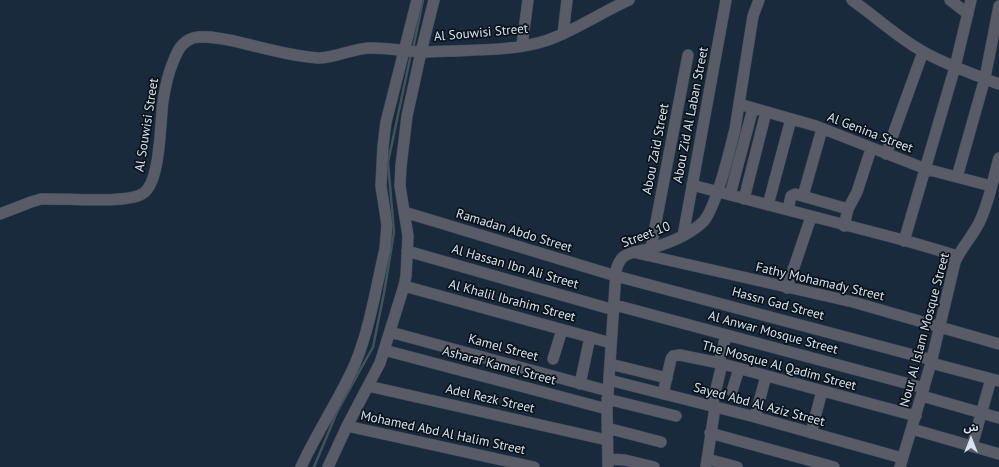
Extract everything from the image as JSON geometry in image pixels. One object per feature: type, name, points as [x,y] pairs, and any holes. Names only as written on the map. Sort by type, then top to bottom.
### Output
[{"type":"street","points":[[301,467],[337,402],[354,365],[365,335],[385,249],[387,225],[381,186],[386,122],[417,0]]},
{"type":"street","points":[[328,467],[384,350],[404,286],[408,236],[400,186],[401,166],[407,116],[419,51],[434,0]]},
{"type":"street","points":[[522,45],[528,0]]},
{"type":"street","points":[[563,34],[567,0]]},
{"type":"street","name":"Al Souwisi Street","points":[[0,214],[41,199],[118,199],[143,194],[149,188],[156,169],[163,101],[172,66],[179,48],[185,42],[193,38],[216,38],[292,54],[320,58],[332,57],[361,49],[471,51],[522,45],[547,40],[563,34],[611,4],[629,0]]},
{"type":"street","name":"Abou Zid Al Laban Street","points":[[683,236],[726,0]]},
{"type":"street","name":"Street 10","points":[[608,463],[606,428],[618,263],[624,256],[632,252],[673,241],[683,236],[704,221],[711,208],[731,148],[753,16],[759,0]]},
{"type":"street","points":[[852,0],[902,39],[923,52],[955,67],[999,84]]},
{"type":"street","points":[[950,0],[968,14]]},
{"type":"street","points":[[904,241],[955,67],[971,0]]},
{"type":"street","points":[[957,178],[985,78],[999,6]]},
{"type":"street","points":[[886,154],[923,52]]},
{"type":"street","name":"Abou Zaid Street","points":[[650,248],[688,55]]},
{"type":"street","name":"Al Genina Street","points":[[739,104],[822,129],[926,169],[991,186]]},
{"type":"street","points":[[730,195],[753,108]]},
{"type":"street","points":[[744,199],[766,112]]},
{"type":"street","points":[[768,205],[791,119]]},
{"type":"street","points":[[803,196],[822,129]]},
{"type":"street","points":[[844,226],[848,209],[857,192],[871,149]]},
{"type":"street","name":"Nour Al Islam Mosque Street","points":[[901,463],[932,362],[953,271],[958,256],[980,222],[999,158]]},
{"type":"street","points":[[692,186],[788,210],[958,256]]},
{"type":"street","points":[[788,210],[791,196],[795,194],[848,209]]},
{"type":"street","name":"Ramadan Abdo Street","points":[[404,212],[616,276]]},
{"type":"street","points":[[787,288],[811,217]]},
{"type":"street","name":"Al Hassan Ibn Ali Street","points":[[407,251],[614,308]]},
{"type":"street","name":"Fathy Mohamady Street","points":[[632,252],[853,302],[999,344]]},
{"type":"street","name":"Hassn Gad Street","points":[[616,276],[995,380]]},
{"type":"street","name":"Al Khalil Ibrahim Street","points":[[404,286],[612,343]]},
{"type":"street","name":"Al Anwar Mosque Street","points":[[614,308],[726,335],[923,392],[999,418]]},
{"type":"street","points":[[553,359],[562,330]]},
{"type":"street","name":"Kamel Street","points":[[390,332],[580,384],[608,395]]},
{"type":"street","points":[[726,335],[706,463],[737,467]]},
{"type":"street","points":[[580,384],[590,337]]},
{"type":"street","name":"Asharaf Kamel Street","points":[[384,350],[608,395]]},
{"type":"street","name":"The Mosque Al Qadim Street","points":[[663,394],[671,359],[676,355],[738,368],[916,416]]},
{"type":"street","points":[[610,364],[667,378]]},
{"type":"street","points":[[732,391],[738,368]]},
{"type":"street","points":[[755,417],[766,376]]},
{"type":"street","points":[[972,446],[981,413],[995,380]]},
{"type":"street","name":"Adel Rezk Street","points":[[368,386],[607,440]]},
{"type":"street","points":[[811,433],[822,391]]},
{"type":"street","name":"Sayed Abd Al Aziz Street","points":[[608,395],[663,394],[714,406],[811,433],[901,463]]},
{"type":"street","points":[[608,395],[676,416]]},
{"type":"street","name":"Mohamed Abd Al Halim Street","points":[[347,426],[534,467]]},
{"type":"street","points":[[606,428],[662,442]]},
{"type":"street","points":[[912,429],[999,454]]},
{"type":"street","points":[[710,433],[834,467]]},
{"type":"street","points":[[608,463],[647,466]]},
{"type":"waterway","points":[[413,49],[423,0]]},
{"type":"waterway","points":[[314,467],[337,412],[373,347],[394,232],[388,162],[411,54]]}]
